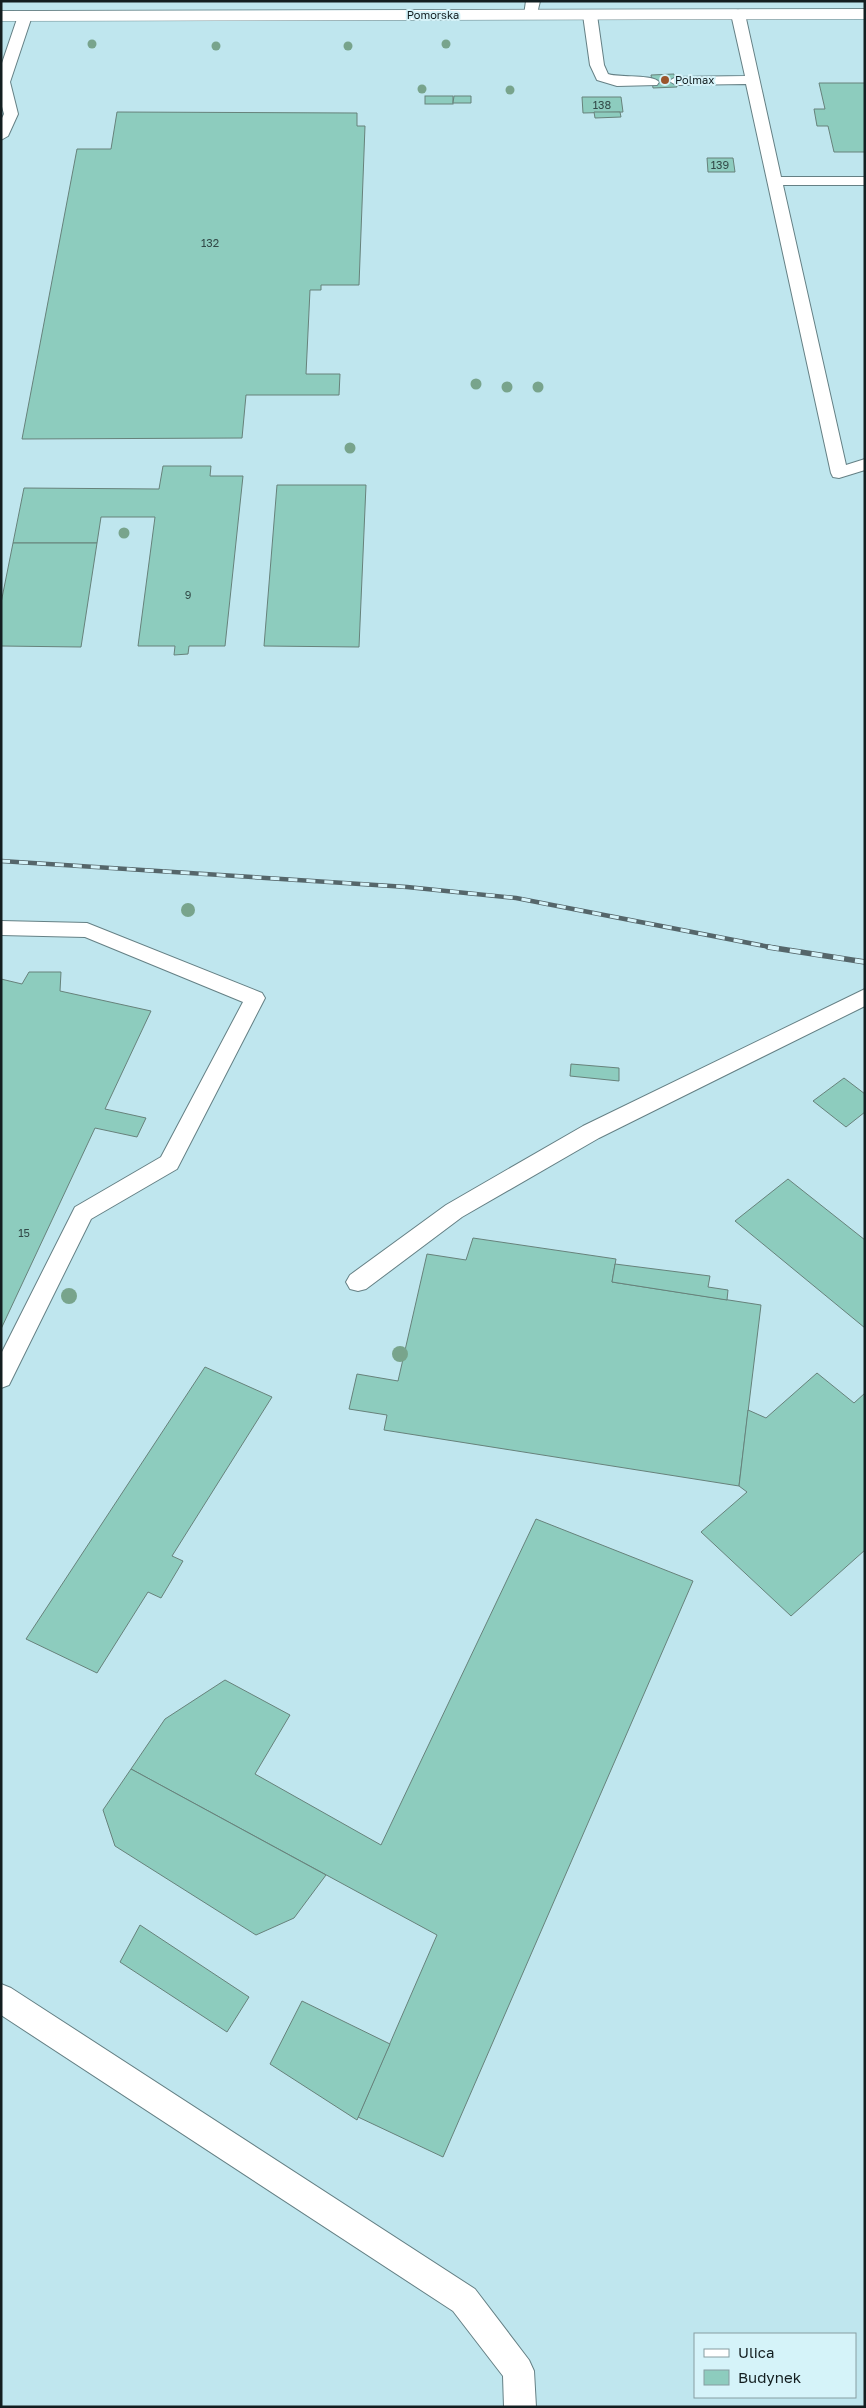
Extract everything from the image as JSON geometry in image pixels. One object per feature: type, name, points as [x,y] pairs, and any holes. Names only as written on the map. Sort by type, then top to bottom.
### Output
[{"type":"street","name":"Pomorska","points":[[1,16],[532,8],[590,15],[865,14]]},
{"type":"lane","points":[[738,14],[839,473],[865,464]]},
{"type":"lane","points":[[590,15],[597,65],[602,77],[617,82],[652,82]]},
{"type":"lane","points":[[1,136],[11,114],[3,82],[25,16]]},
{"type":"lane","points":[[676,81],[753,80]]},
{"type":"lane","points":[[776,181],[865,181]]},
{"type":"lane","points":[[1,928],[87,930],[255,998],[169,1162],[83,1213],[1,1378]]},
{"type":"lane","points":[[358,1282],[454,1211],[591,1132],[865,997]]},
{"type":"lane","points":[[1,1998],[464,2300],[518,2371],[520,2407]]},
{"type":"shaded area","points":[[1,1],[865,1],[865,2407],[1,2407]]},
{"type":"building","points":[[674,74],[677,87],[653,88],[651,75]]},
{"type":"building","points":[[819,83],[865,83],[865,152],[834,152],[828,126],[817,126],[814,109],[825,109]]},
{"type":"building","points":[[425,96],[453,96],[453,104],[425,104]]},
{"type":"building","points":[[454,96],[471,96],[471,103],[453,103]]},
{"type":"building","points":[[582,97],[621,97],[623,112],[583,113]]},
{"type":"building","points":[[117,112],[357,113],[357,126],[365,126],[359,285],[321,285],[321,290],[310,290],[306,374],[340,374],[339,395],[246,395],[242,438],[22,439],[77,149],[111,149]]},
{"type":"building","points":[[594,112],[620,112],[621,117],[595,118]]},
{"type":"building","points":[[707,158],[733,158],[735,172],[708,172]]},
{"type":"building","points":[[163,466],[211,466],[210,476],[243,476],[225,646],[189,646],[188,654],[174,655],[175,646],[138,646],[155,517],[101,517],[97,543],[13,543],[24,488],[159,489]]},
{"type":"building","points":[[277,485],[366,485],[359,647],[264,646]]},
{"type":"building","points":[[13,543],[97,543],[81,647],[1,646],[1,603]]},
{"type":"building","points":[[29,972],[61,972],[60,991],[151,1011],[105,1109],[146,1118],[137,1137],[95,1128],[1,1329],[1,979],[22,984]]},
{"type":"building","points":[[571,1064],[619,1068],[619,1081],[570,1076]]},
{"type":"building","points":[[844,1078],[865,1094],[865,1112],[846,1127],[813,1101]]},
{"type":"building","points":[[788,1179],[865,1240],[865,1328],[735,1221]]},
{"type":"building","points":[[473,1238],[616,1259],[612,1282],[761,1305],[739,1486],[384,1430],[387,1415],[349,1409],[357,1374],[398,1381],[427,1254],[466,1260]]},
{"type":"building","points":[[615,1264],[710,1276],[708,1287],[728,1290],[727,1300],[612,1282]]},
{"type":"building","points":[[205,1367],[272,1397],[172,1556],[183,1561],[161,1598],[148,1592],[97,1673],[26,1639]]},
{"type":"building","points":[[817,1373],[854,1403],[865,1393],[865,1550],[791,1616],[701,1532],[747,1492],[739,1486],[748,1410],[766,1418]]},
{"type":"building","points":[[536,1519],[693,1581],[443,2157],[358,2117],[437,1935],[131,1769],[165,1719],[225,1680],[290,1715],[255,1774],[381,1845]]},
{"type":"building","points":[[131,1769],[326,1875],[294,1918],[256,1935],[115,1846],[103,1810]]},
{"type":"building","points":[[140,1925],[249,1997],[227,2032],[120,1962]]},
{"type":"building","points":[[302,2001],[390,2044],[357,2120],[270,2064]]},
{"type":"railway","points":[[1,861],[407,887],[516,898],[775,948]]},
{"type":"railway","points":[[768,947],[865,962]]},
{"type":"place","name":"Polmax","points":[[665,80]]}]
